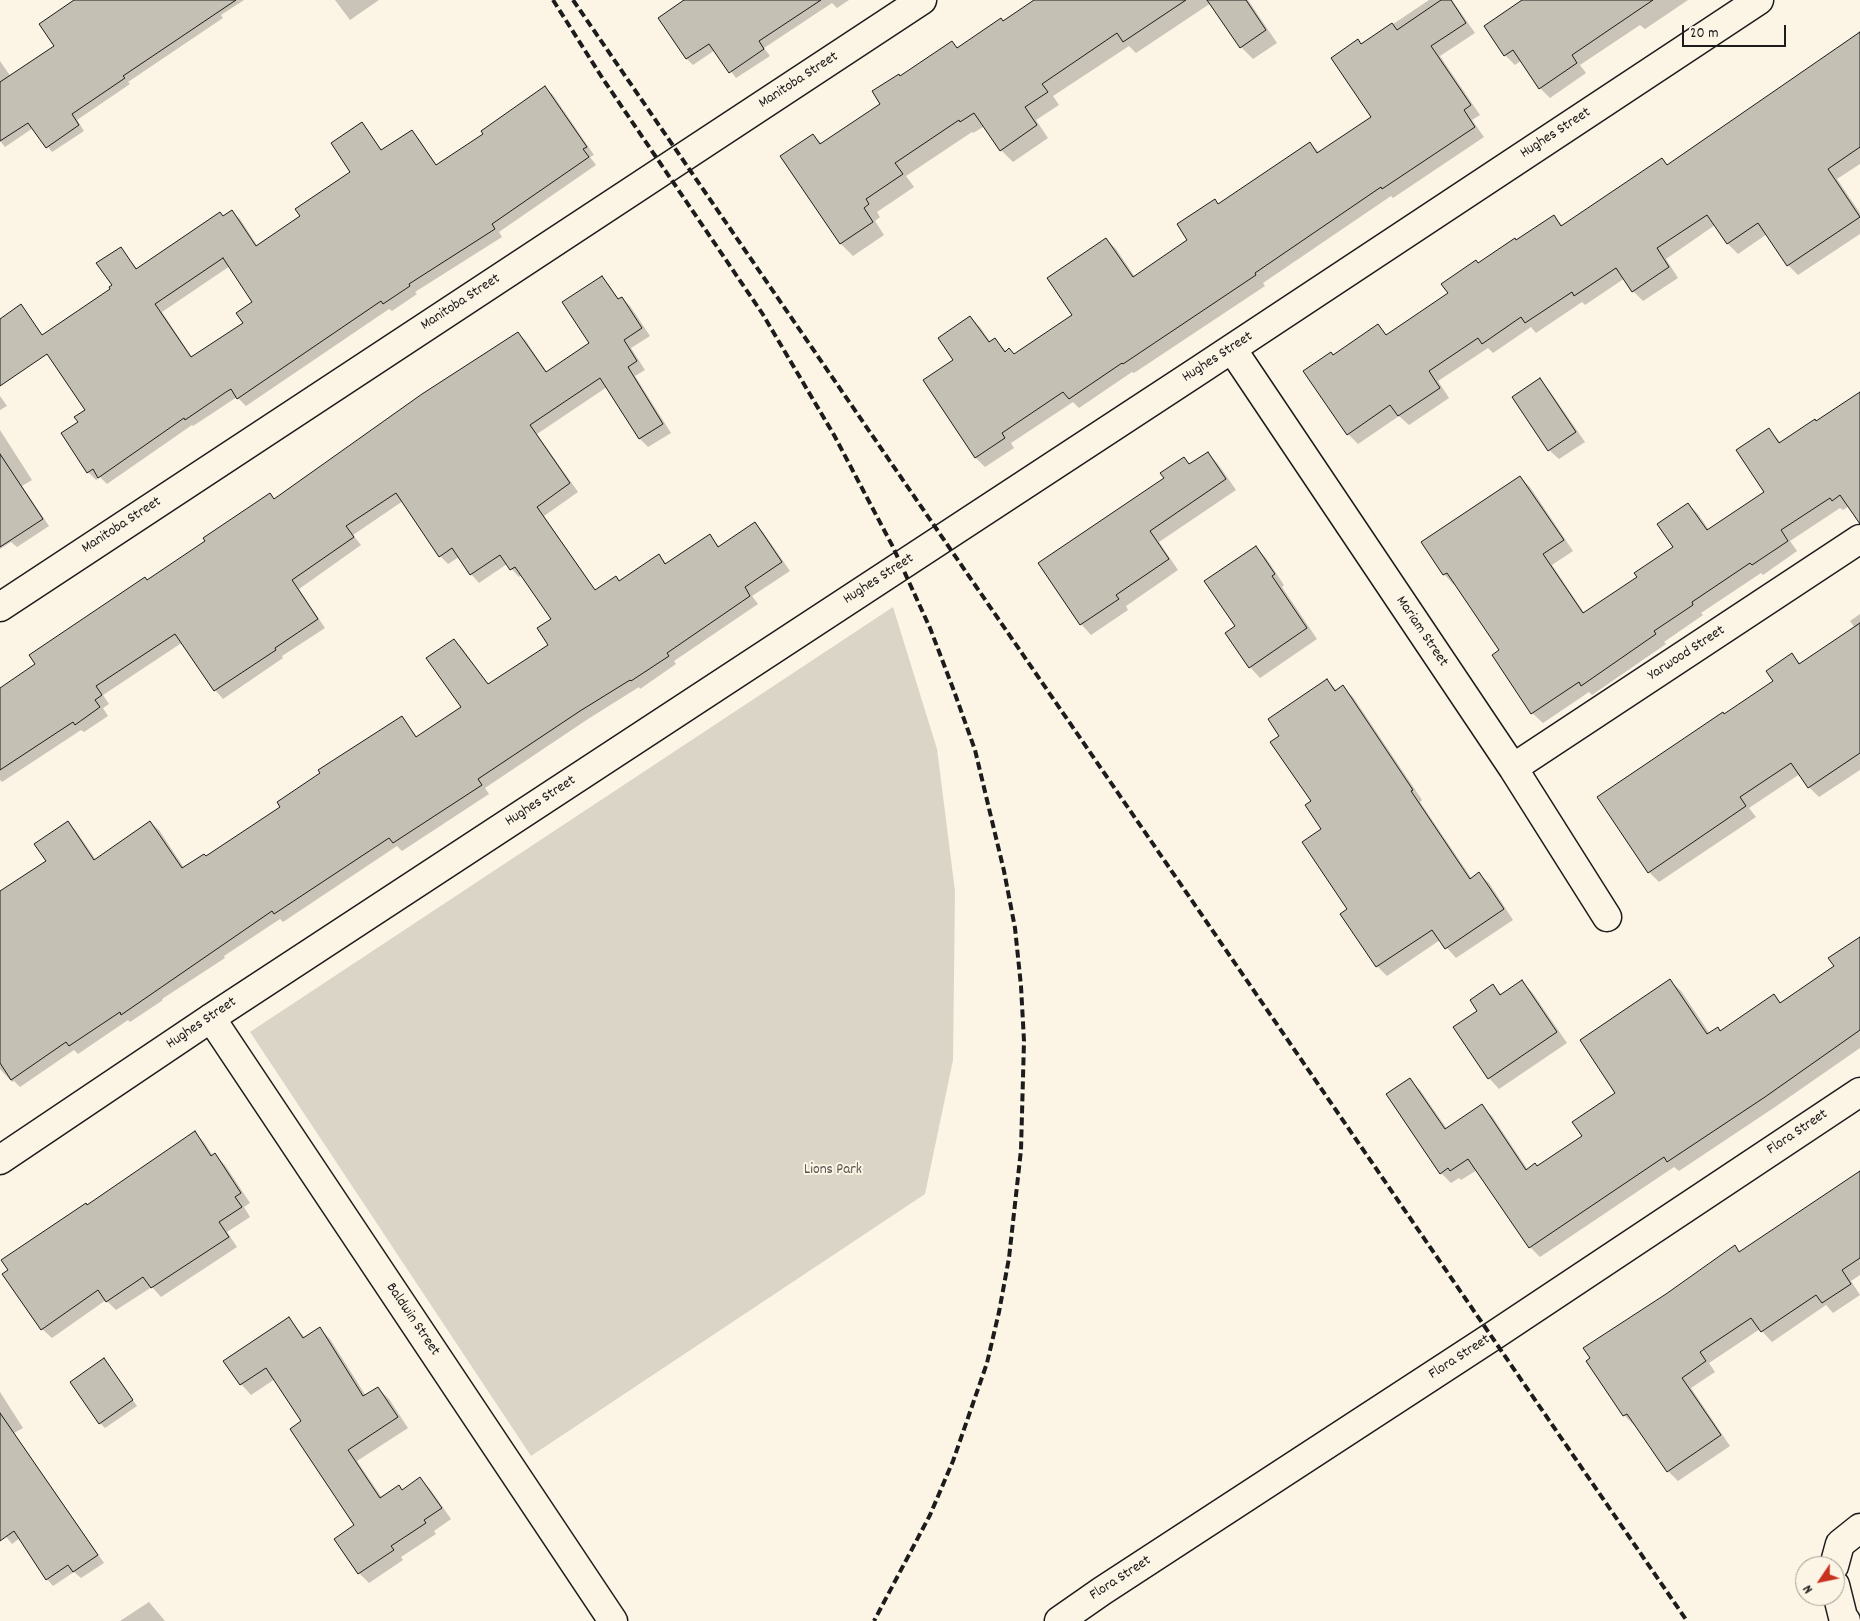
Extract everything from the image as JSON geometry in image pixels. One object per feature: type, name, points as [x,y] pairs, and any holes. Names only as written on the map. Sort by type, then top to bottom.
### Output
[{"type":"street","name":"Manitoba Street","points":[[0,606],[922,0]]},
{"type":"street","name":"Hughes Street","points":[[0,1160],[211,1018],[1232,349],[1759,0]]},
{"type":"street","name":"Mariam Street","points":[[1232,349],[1513,768],[1607,917]]},
{"type":"street","name":"Yarwood Street","points":[[1513,768],[1860,539]]},
{"type":"street","name":"Baldwin Street","points":[[211,1018],[613,1621]]},
{"type":"street","name":"Flora Street","points":[[1059,1621],[1501,1331],[1860,1092]]},
{"type":"street","points":[[1837,1556],[1840,1544],[1860,1528]]},
{"type":"street","points":[[1840,1606],[1846,1621]]},
{"type":"green space","name":"Lions Park","points":[[893,607],[937,749],[955,891],[953,1060],[925,1194],[531,1456],[250,1032]]},
{"type":"building","points":[[74,0],[236,0],[123,76],[125,78],[72,114],[79,125],[46,148],[28,123],[0,141],[0,82],[54,46],[39,24]]},
{"type":"building","points":[[684,0],[821,0],[759,41],[764,49],[729,73],[709,44],[686,59],[658,18]]},
{"type":"building","points":[[1034,0],[1186,0],[1123,42],[1117,33],[1042,84],[1048,92],[1025,107],[1037,125],[1000,151],[974,113],[960,122],[959,120],[895,163],[903,174],[866,199],[869,204],[864,208],[873,222],[840,244],[780,156],[813,134],[820,144],[880,104],[872,91],[899,74],[900,76],[952,41],[957,48],[1001,18],[1003,21]]},
{"type":"building","points":[[1207,0],[1246,0],[1266,30],[1240,48]]},
{"type":"building","points":[[1441,0],[1451,0],[1466,23],[1431,46],[1471,105],[1464,110],[1475,127],[1382,189],[1381,187],[1255,273],[1256,275],[1069,399],[1063,392],[1002,433],[1005,438],[975,458],[923,380],[953,360],[938,338],[970,316],[989,342],[995,338],[1005,352],[1009,348],[1014,354],[1072,315],[1047,278],[1106,238],[1133,277],[1187,240],[1177,224],[1215,199],[1218,204],[1310,142],[1317,153],[1371,117],[1331,58],[1358,39],[1361,44],[1392,23],[1397,30]]},
{"type":"building","points":[[1522,0],[1653,0],[1572,55],[1577,63],[1539,89],[1513,50],[1504,56],[1484,26]]},
{"type":"building","points":[[1860,32],[1860,147],[1828,169],[1860,217],[1787,266],[1758,223],[1727,244],[1707,215],[1657,248],[1669,267],[1632,292],[1616,268],[1574,296],[1572,292],[1525,323],[1521,317],[1482,344],[1478,338],[1429,371],[1440,388],[1398,416],[1390,405],[1347,435],[1303,371],[1331,352],[1333,355],[1378,324],[1386,335],[1448,293],[1441,284],[1476,260],[1478,263],[1554,215],[1561,226],[1662,158],[1667,165]]},
{"type":"building","points":[[545,86],[587,147],[583,149],[589,157],[492,224],[495,229],[409,284],[410,286],[383,304],[381,301],[237,399],[231,389],[226,392],[185,420],[184,418],[98,478],[93,469],[87,473],[61,433],[78,422],[74,417],[85,410],[47,354],[0,386],[0,319],[21,304],[42,335],[110,289],[109,287],[112,285],[96,263],[121,247],[136,269],[220,212],[223,216],[232,210],[256,246],[300,216],[295,209],[350,172],[331,143],[362,122],[381,150],[412,130],[436,165],[483,134],[481,131]],"holes":[[[223,258],[252,302],[236,313],[243,323],[191,357],[155,304]]]},
{"type":"building","points":[[602,276],[618,299],[622,297],[642,328],[624,340],[637,361],[628,367],[663,424],[639,439],[600,378],[530,425],[570,483],[537,507],[595,590],[616,576],[619,581],[659,554],[665,564],[710,534],[718,547],[755,522],[782,562],[745,587],[750,596],[667,653],[669,656],[580,711],[478,779],[482,785],[393,843],[389,838],[274,914],[272,911],[121,1015],[120,1012],[69,1046],[66,1042],[11,1080],[0,1063],[0,891],[46,861],[34,844],[68,821],[94,860],[150,821],[182,868],[204,854],[206,856],[280,807],[277,802],[320,773],[318,770],[402,716],[416,737],[461,707],[426,658],[454,639],[488,684],[548,645],[537,628],[551,619],[515,567],[510,570],[500,555],[470,575],[452,548],[439,557],[396,493],[346,526],[354,537],[292,580],[318,619],[275,648],[276,650],[214,691],[175,634],[96,686],[102,695],[95,700],[100,707],[75,725],[73,722],[0,770],[0,688],[35,664],[29,655],[145,577],[147,580],[205,541],[203,538],[270,493],[274,499],[422,394],[518,332],[546,372],[589,343],[562,302]]},
{"type":"building","points":[[1540,378],[1576,432],[1548,451],[1512,397]]},
{"type":"building","points":[[1860,392],[1860,524],[1840,495],[1832,501],[1830,498],[1781,530],[1788,541],[1752,565],[1750,563],[1692,602],[1693,605],[1654,631],[1656,634],[1581,686],[1579,682],[1531,714],[1492,655],[1499,650],[1447,573],[1443,575],[1421,542],[1520,476],[1564,540],[1543,554],[1583,613],[1637,577],[1634,573],[1673,547],[1657,524],[1688,503],[1707,530],[1764,492],[1736,450],[1769,428],[1779,443]]},
{"type":"building","points":[[1208,452],[1226,479],[1150,531],[1169,559],[1116,595],[1119,599],[1080,625],[1038,563],[1164,478],[1160,473],[1184,457],[1189,464]]},
{"type":"building","points":[[0,454],[43,519],[0,547]]},
{"type":"building","points":[[1256,546],[1275,574],[1272,576],[1307,628],[1249,668],[1225,633],[1235,626],[1204,581]]},
{"type":"building","points":[[1860,623],[1860,753],[1808,788],[1791,763],[1740,797],[1746,806],[1648,873],[1597,797],[1723,712],[1724,714],[1773,681],[1766,671],[1792,653],[1799,664]]},
{"type":"building","points":[[1327,679],[1335,691],[1343,685],[1470,879],[1479,872],[1504,909],[1445,949],[1432,930],[1376,967],[1340,914],[1347,909],[1302,842],[1321,829],[1305,805],[1311,801],[1270,742],[1279,736],[1268,719]]},
{"type":"building","points":[[1860,937],[1860,1030],[1765,1097],[1667,1162],[1664,1157],[1529,1248],[1468,1159],[1450,1171],[1448,1168],[1440,1174],[1386,1094],[1410,1078],[1445,1129],[1482,1104],[1526,1170],[1535,1163],[1537,1166],[1582,1136],[1572,1122],[1615,1093],[1580,1040],[1670,979],[1707,1034],[1718,1027],[1720,1031],[1774,994],[1780,1003],[1834,966],[1828,958]]},
{"type":"building","points":[[1522,980],[1557,1032],[1488,1079],[1453,1027],[1477,1011],[1470,1000],[1493,984],[1500,995]]},
{"type":"building","points":[[195,1131],[211,1156],[215,1153],[241,1193],[235,1197],[242,1207],[219,1222],[229,1237],[151,1288],[143,1277],[106,1302],[98,1290],[41,1330],[2,1274],[8,1270],[1,1260],[86,1203],[87,1205]]},
{"type":"building","points":[[1860,1171],[1860,1258],[1842,1270],[1851,1284],[1822,1303],[1816,1295],[1761,1332],[1751,1318],[1700,1352],[1706,1361],[1682,1378],[1721,1435],[1667,1472],[1627,1414],[1623,1416],[1586,1361],[1590,1358],[1583,1348],[1666,1294],[1735,1245],[1739,1252]]},
{"type":"building","points":[[289,1317],[303,1338],[320,1327],[363,1396],[378,1387],[398,1417],[348,1450],[380,1498],[399,1485],[402,1490],[420,1477],[442,1508],[424,1520],[426,1523],[391,1546],[394,1550],[358,1574],[334,1539],[354,1525],[290,1429],[301,1421],[266,1368],[240,1385],[223,1361]]},
{"type":"building","points":[[104,1358],[133,1400],[99,1424],[70,1382]]},
{"type":"building","points":[[0,1413],[98,1555],[73,1572],[68,1565],[46,1580],[14,1531],[0,1541]]},
{"type":"railway","points":[[553,0],[603,79],[762,313],[834,435],[893,547],[930,628],[975,750],[1004,871],[1015,928],[1024,1041],[1021,1150],[1009,1258],[987,1363],[953,1461],[930,1515],[874,1621]]},
{"type":"railway","points":[[573,0],[1687,1621]]}]
